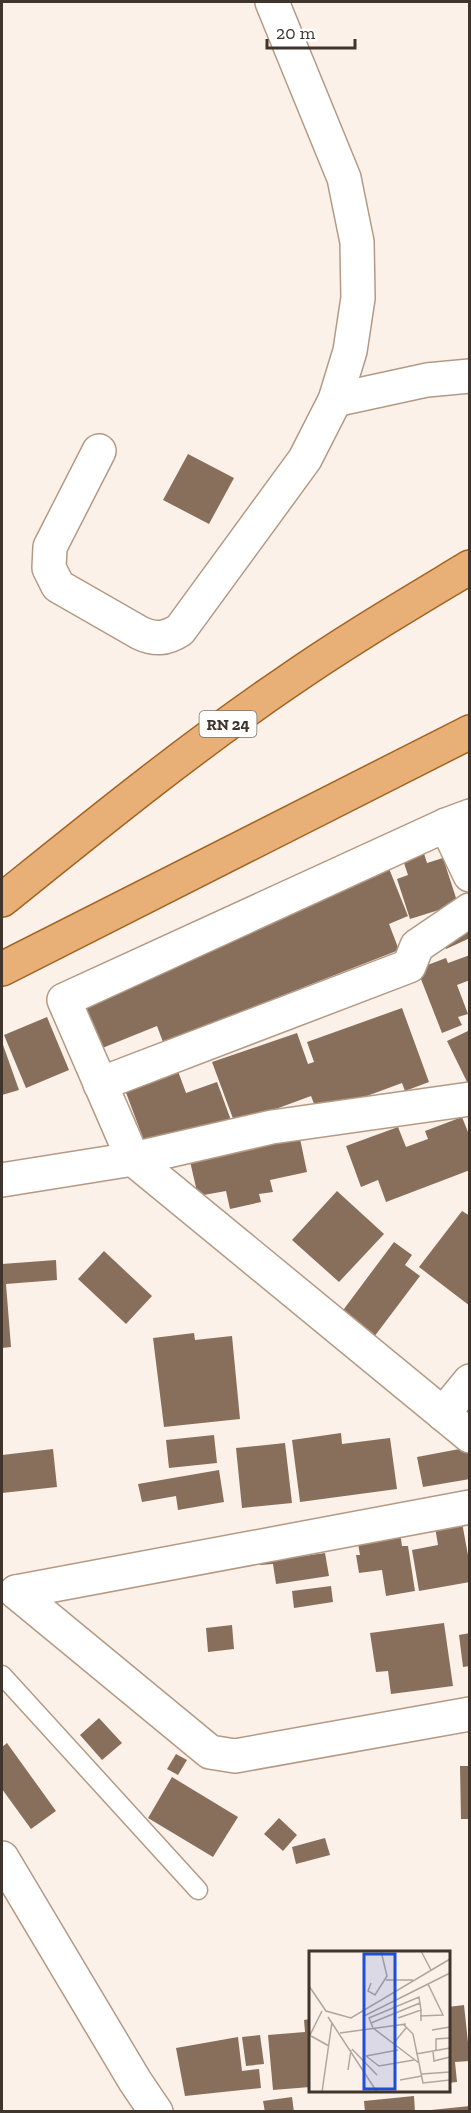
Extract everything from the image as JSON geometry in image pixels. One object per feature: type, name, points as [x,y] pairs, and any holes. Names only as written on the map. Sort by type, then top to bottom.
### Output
[{"type":"main road","name":"RN 24","points":[[2,900],[191,751],[285,683],[470,567]]},
{"type":"main road","points":[[2,969],[470,732]]},
{"type":"street","points":[[99,451],[50,547],[48,568],[58,586],[140,633],[150,638],[160,639],[180,630],[305,459],[335,400],[350,351],[358,298],[357,242],[344,178],[272,2]]},
{"type":"street","points":[[335,400],[426,380],[470,375]]},
{"type":"street","points":[[470,875],[458,820],[64,1000],[133,1159],[470,1436]]},
{"type":"street","points":[[100,1084],[409,966],[417,946],[470,910]]},
{"type":"street","points":[[2,1180],[133,1159],[272,1127],[470,1099]]},
{"type":"street","points":[[443,1414],[470,1381]]},
{"type":"street","points":[[470,1507],[16,1592],[210,1752],[235,1756],[470,1714]]},
{"type":"street","points":[[2,1858],[135,2081],[156,2112]]},
{"type":"lane","points":[[2,1675],[198,1890]]},
{"type":"building","points":[[188,454],[234,478],[209,524],[163,500]]},
{"type":"building","points":[[420,841],[427,863],[443,858],[458,904],[410,919],[397,879],[408,875],[399,848]]},
{"type":"building","points":[[386,861],[408,916],[389,924],[399,950],[163,1042],[157,1026],[95,1051],[75,999]]},
{"type":"building","points":[[464,920],[470,938],[446,949],[438,932]]},
{"type":"building","points":[[470,955],[470,980],[457,985],[468,1014],[458,1017],[462,1025],[442,1033],[417,969],[446,958],[448,963]]},
{"type":"building","points":[[402,1008],[429,1082],[405,1091],[402,1083],[318,1114],[311,1096],[235,1124],[212,1062],[297,1033],[308,1064],[314,1062],[307,1042]]},
{"type":"building","points":[[47,1017],[69,1070],[26,1088],[4,1035]]},
{"type":"building","points":[[470,1030],[470,1088],[447,1041]]},
{"type":"building","points":[[2,1042],[19,1090],[2,1095]]},
{"type":"building","points":[[175,1063],[186,1093],[217,1082],[232,1123],[149,1154],[122,1082]]},
{"type":"building","points":[[462,1117],[468,1132],[470,1131],[470,1170],[386,1202],[378,1180],[361,1187],[346,1146],[398,1127],[406,1147],[428,1139],[425,1131]]},
{"type":"building","points":[[299,1134],[307,1172],[270,1180],[273,1192],[259,1194],[261,1202],[230,1209],[226,1191],[198,1196],[189,1157]]},
{"type":"building","points":[[337,1191],[384,1234],[339,1282],[292,1240]]},
{"type":"building","points":[[462,1211],[470,1216],[470,1306],[419,1267]]},
{"type":"building","points":[[394,1242],[412,1255],[405,1265],[420,1276],[374,1337],[341,1313]]},
{"type":"building","points":[[104,1251],[152,1296],[126,1324],[78,1279]]},
{"type":"building","points":[[56,1260],[57,1280],[6,1284],[11,1347],[2,1348],[2,1264]]},
{"type":"building","points":[[194,1333],[195,1340],[232,1336],[240,1419],[164,1427],[153,1338]]},
{"type":"building","points":[[341,1433],[342,1444],[390,1438],[397,1489],[300,1502],[292,1440]]},
{"type":"building","points":[[214,1435],[217,1463],[169,1468],[166,1440]]},
{"type":"building","points":[[285,1443],[292,1503],[242,1508],[236,1448]]},
{"type":"building","points":[[470,1447],[470,1479],[423,1487],[417,1457]]},
{"type":"building","points":[[53,1449],[57,1487],[2,1493],[2,1455]]},
{"type":"building","points":[[219,1470],[224,1502],[178,1510],[176,1496],[142,1502],[138,1484]]},
{"type":"building","points":[[461,1517],[470,1566],[470,1582],[419,1591],[412,1550],[438,1545],[434,1521]]},
{"type":"building","points":[[400,1532],[402,1546],[408,1546],[415,1591],[386,1596],[382,1570],[359,1573],[356,1555],[360,1555],[357,1538]]},
{"type":"building","points":[[295,1545],[297,1557],[325,1553],[329,1576],[276,1584],[273,1564],[260,1565],[258,1550]]},
{"type":"building","points":[[331,1586],[333,1602],[294,1608],[292,1591]]},
{"type":"building","points":[[444,1623],[453,1686],[391,1694],[388,1671],[376,1672],[370,1633]]},
{"type":"building","points":[[232,1625],[234,1649],[208,1652],[206,1628]]},
{"type":"building","points":[[470,1633],[470,1666],[463,1667],[459,1635]]},
{"type":"building","points":[[99,1718],[122,1743],[102,1760],[80,1735]]},
{"type":"building","points":[[7,1743],[56,1811],[31,1829],[2,1789],[2,1747]]},
{"type":"building","points":[[176,1754],[187,1760],[178,1775],[167,1769]]},
{"type":"building","points":[[460,1766],[470,1766],[470,1819],[461,1819]]},
{"type":"building","points":[[172,1777],[238,1817],[213,1857],[148,1818]]},
{"type":"building","points":[[279,1818],[297,1835],[283,1851],[264,1834]]},
{"type":"building","points":[[325,1838],[330,1855],[296,1864],[292,1847]]},
{"type":"building","points":[[464,2005],[470,2061],[455,2062],[457,2082],[450,2083],[450,2007]]},
{"type":"building","points":[[309,2019],[309,2087],[273,2090],[268,2035],[305,2032],[304,2020]]},
{"type":"building","points":[[260,2035],[264,2064],[246,2066],[242,2037]]},
{"type":"building","points":[[238,2037],[242,2071],[259,2069],[261,2088],[185,2096],[176,2048]]},
{"type":"building","points":[[414,2096],[415,2112],[365,2112],[364,2101]]},
{"type":"building","points":[[292,2097],[294,2112],[265,2112],[263,2101]]},
{"type":"building","points":[[470,2106],[470,2112],[431,2112],[431,2110]]}]
